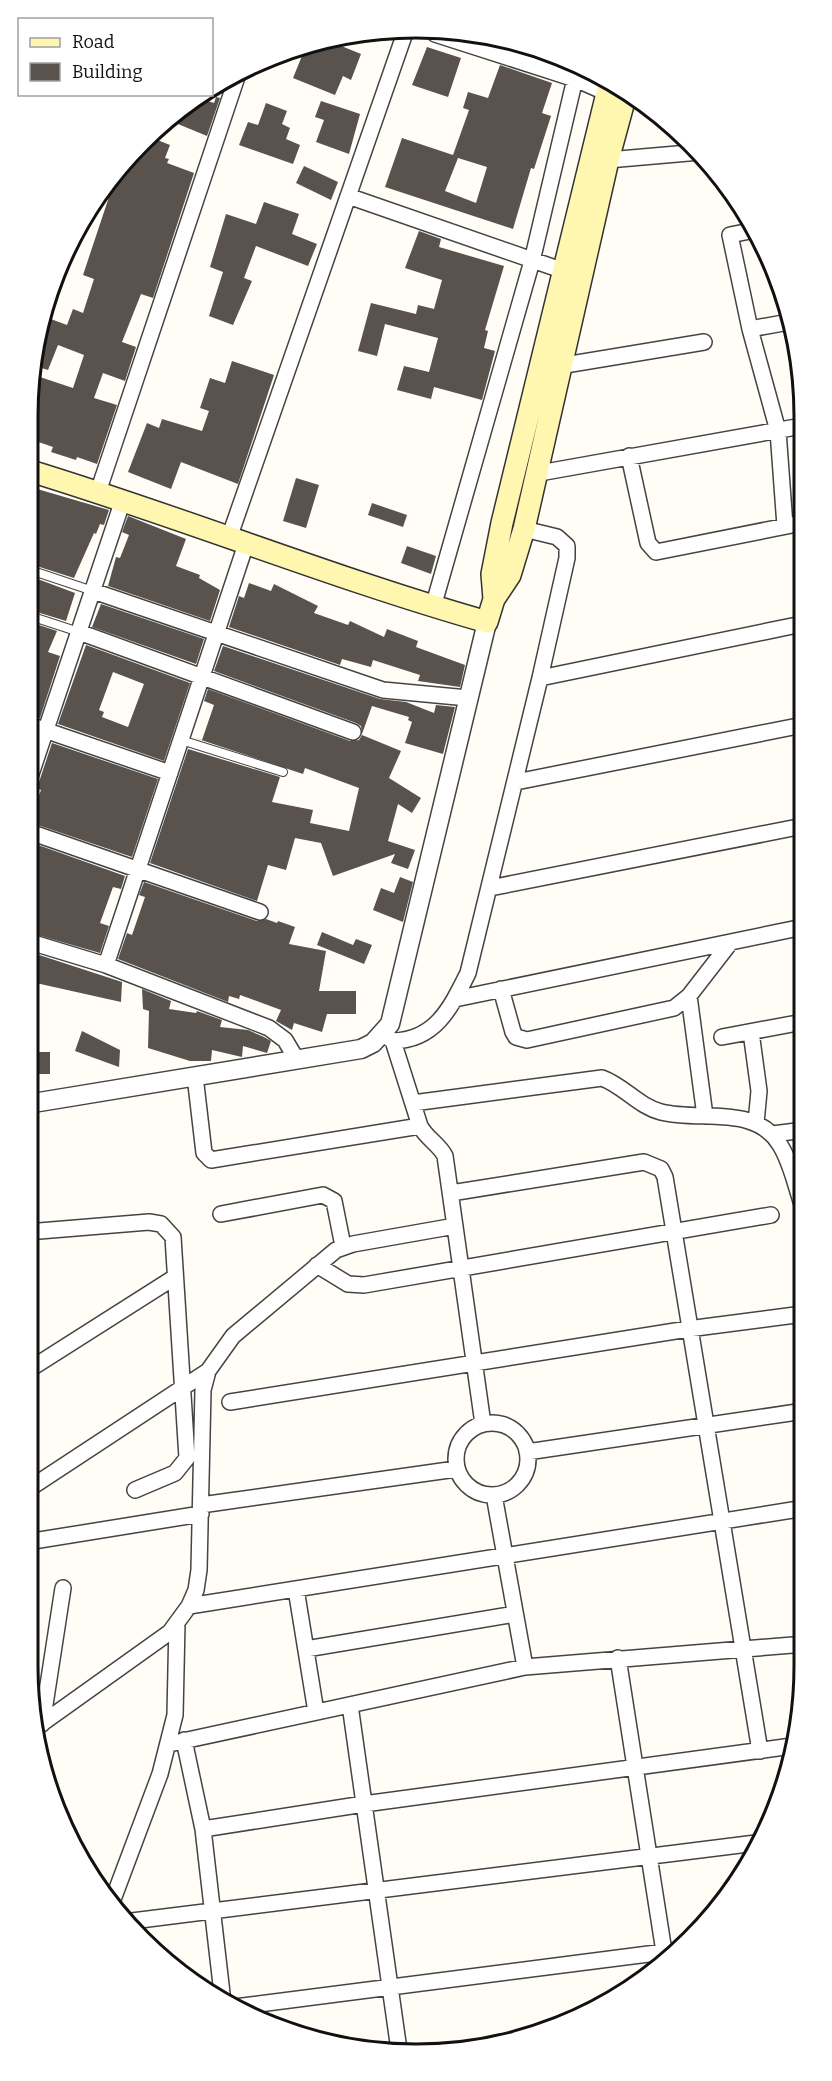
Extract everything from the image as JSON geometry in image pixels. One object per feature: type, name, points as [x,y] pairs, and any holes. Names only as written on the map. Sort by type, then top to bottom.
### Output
[{"type":"main road","points":[[494,599],[492,574],[502,523],[564,271],[613,93]]},
{"type":"main road","points":[[38,473],[123,500],[433,607],[487,622],[494,599],[510,574],[524,529],[534,474],[608,160],[614,93]]},
{"type":"street","points":[[106,965],[216,634],[237,541],[348,196],[403,38]]},
{"type":"street","points":[[457,40],[573,72]]},
{"type":"street","points":[[433,607],[532,261],[577,74]]},
{"type":"street","points":[[98,492],[235,84]]},
{"type":"street","points":[[608,160],[689,153]]},
{"type":"street","points":[[348,196],[564,271]]},
{"type":"street","points":[[746,232],[730,235],[750,329],[778,431],[784,526]]},
{"type":"street","points":[[750,329],[783,323]]},
{"type":"street","points":[[559,366],[704,342]]},
{"type":"street","points":[[534,474],[794,428]]},
{"type":"street","points":[[630,456],[648,543],[656,552],[794,524]]},
{"type":"street","points":[[38,756],[123,500]]},
{"type":"street","points":[[38,1102],[361,1050],[388,1038],[423,1036],[439,1022],[455,999],[468,973],[516,782],[567,558],[567,546],[556,537],[524,529]]},
{"type":"street","points":[[93,591],[383,690],[468,698]]},
{"type":"street","points":[[483,1424],[445,1156],[442,1150],[425,1136],[420,1126],[388,1038],[487,622]]},
{"type":"street","points":[[540,678],[794,626]]},
{"type":"street","points":[[79,632],[353,732]]},
{"type":"street","points":[[516,782],[794,727]]},
{"type":"street","points":[[38,728],[170,772]]},
{"type":"street","points":[[490,888],[794,828]]},
{"type":"street","points":[[38,835],[260,912]]},
{"type":"street","points":[[455,999],[794,929]]},
{"type":"street","points":[[501,989],[513,1032],[522,1040],[674,1008],[689,996],[730,943]]},
{"type":"street","points":[[38,944],[106,965],[269,1028],[285,1040],[297,1060]]},
{"type":"street","points":[[689,996],[705,1116]]},
{"type":"street","points":[[722,1037],[794,1024]]},
{"type":"street","points":[[751,1032],[759,1091],[756,1123]]},
{"type":"street","points":[[195,1076],[204,1153],[206,1158],[211,1160],[420,1126]]},
{"type":"street","points":[[412,1103],[602,1078],[613,1082],[638,1102],[651,1109],[665,1113],[738,1118],[756,1123],[773,1134],[782,1147],[794,1181]]},
{"type":"street","points":[[773,1134],[794,1131]]},
{"type":"street","points":[[451,1193],[644,1162],[661,1169],[760,1751]]},
{"type":"street","points":[[221,1214],[323,1195],[334,1202],[343,1246]]},
{"type":"street","points":[[317,1265],[348,1284],[364,1285],[771,1215]]},
{"type":"street","points":[[38,1231],[149,1222],[161,1224],[173,1237],[187,1458],[175,1473],[135,1490]]},
{"type":"street","points":[[42,1723],[170,1632],[189,1606],[196,1590],[199,1570],[203,1390],[208,1371],[232,1336],[343,1246],[455,1226]]},
{"type":"street","points":[[38,1364],[175,1277]]},
{"type":"street","points":[[230,1402],[688,1329],[794,1315]]},
{"type":"street","points":[[38,1483],[208,1371]]},
{"type":"street","points":[[527,1452],[794,1413]]},
{"type":"street","points":[[483,1424],[506,1425],[516,1432],[527,1452],[524,1476],[511,1489],[494,1495],[472,1489],[456,1469],[458,1447],[464,1436],[483,1424]]},
{"type":"street","points":[[38,1540],[201,1509],[456,1469]]},
{"type":"street","points":[[494,1495],[525,1667]]},
{"type":"street","points":[[189,1606],[794,1510]]},
{"type":"street","points":[[41,1717],[63,1588]]},
{"type":"street","points":[[296,1589],[316,1712]]},
{"type":"street","points":[[306,1649],[515,1614]]},
{"type":"street","points":[[115,1894],[176,1716],[177,1623]]},
{"type":"street","points":[[168,1744],[525,1667],[794,1645]]},
{"type":"street","points":[[618,1658],[666,1950]]},
{"type":"street","points":[[350,1705],[398,2043]]},
{"type":"street","points":[[184,1740],[203,1829],[222,1990]]},
{"type":"street","points":[[203,1829],[364,1804],[785,1747]]},
{"type":"street","points":[[136,1920],[749,1844]]},
{"type":"street","points":[[251,2005],[659,1955]]},
{"type":"lane","points":[[38,573],[93,591]]},
{"type":"lane","points":[[38,619],[79,632]]},
{"type":"lane","points":[[181,740],[283,772]]},
{"type":"building","points":[[340,45],[361,54],[351,80],[343,76],[335,95],[293,78],[302,55]]},
{"type":"building","points":[[427,47],[461,58],[448,97],[412,85]]},
{"type":"building","points":[[500,65],[552,83],[542,113],[551,116],[534,169],[531,168],[513,229],[385,187],[402,138],[453,155],[469,110],[463,108],[468,92],[488,98]],"holes":[[[458,158],[487,167],[476,203],[445,191]]]},
{"type":"building","points":[[216,97],[220,98],[207,136],[178,124],[207,101],[214,103]]},
{"type":"building","points":[[321,101],[360,114],[349,154],[316,142],[324,120],[315,117]]},
{"type":"building","points":[[266,103],[287,111],[282,124],[290,128],[286,139],[300,145],[293,164],[239,145],[248,122],[258,125]]},
{"type":"building","points":[[157,140],[170,145],[165,158],[169,159],[167,163],[194,173],[153,298],[141,294],[122,342],[136,347],[125,381],[103,373],[94,398],[117,405],[97,464],[77,457],[76,460],[51,452],[53,447],[38,442],[40,377],[73,388],[84,355],[58,345],[48,370],[41,368],[50,319],[67,325],[73,309],[83,313],[94,279],[83,275],[110,194],[131,166]]},
{"type":"building","points":[[304,166],[338,182],[331,200],[296,183]]},
{"type":"building","points":[[264,202],[299,214],[292,234],[317,244],[308,266],[256,246],[244,278],[252,281],[233,325],[209,316],[223,272],[210,267],[226,214],[256,224]]},
{"type":"building","points":[[419,231],[441,239],[439,247],[504,266],[485,330],[488,331],[484,348],[495,351],[482,400],[434,387],[431,399],[397,390],[404,366],[429,372],[438,338],[385,324],[377,356],[358,351],[371,303],[416,314],[418,305],[434,309],[442,280],[405,268]]},
{"type":"building","points":[[232,361],[274,375],[238,484],[181,462],[171,489],[128,472],[147,423],[159,428],[162,419],[202,431],[209,411],[200,408],[210,378],[225,383]]},
{"type":"building","points":[[296,478],[319,485],[306,528],[283,521]]},
{"type":"building","points":[[38,489],[109,510],[104,525],[100,524],[96,534],[94,533],[74,578],[38,567]]},
{"type":"building","points":[[372,503],[407,515],[403,527],[368,515]]},
{"type":"building","points":[[128,516],[186,539],[176,566],[200,575],[199,578],[220,590],[210,621],[108,586],[116,557],[120,558],[129,535],[122,532]]},
{"type":"building","points":[[407,546],[436,556],[431,574],[401,563]]},
{"type":"building","points":[[38,579],[75,593],[66,621],[38,612]]},
{"type":"building","points":[[249,583],[271,591],[274,584],[318,606],[314,613],[348,625],[350,621],[384,637],[387,629],[418,641],[416,647],[465,665],[460,687],[418,681],[420,675],[373,660],[371,667],[342,659],[340,665],[229,627],[239,596],[244,598]]},
{"type":"building","points":[[101,604],[204,639],[196,664],[92,627]]},
{"type":"building","points":[[38,625],[57,631],[48,652],[60,656],[40,718],[38,717]]},
{"type":"building","points":[[86,645],[190,683],[164,761],[58,724]],"holes":[[[113,672],[144,684],[128,727],[102,717],[104,712],[99,710]]]},
{"type":"building","points":[[223,646],[380,699],[406,702],[434,713],[436,705],[455,707],[443,754],[405,743],[412,722],[408,720],[409,717],[372,706],[362,734],[361,726],[356,723],[214,671]]},
{"type":"building","points":[[208,689],[350,741],[359,740],[362,735],[401,751],[389,778],[421,798],[412,813],[398,804],[388,841],[415,850],[408,869],[391,863],[395,854],[333,876],[321,843],[295,838],[286,870],[268,865],[257,901],[150,863],[188,749],[280,777],[272,802],[313,810],[310,823],[349,831],[359,788],[305,768],[303,774],[192,737],[202,740],[214,705],[204,701]]},
{"type":"building","points":[[52,743],[158,779],[132,857],[38,825],[38,798],[41,790],[38,788]]},
{"type":"building","points":[[38,845],[125,876],[121,889],[113,887],[100,923],[109,926],[100,953],[38,935]]},
{"type":"building","points":[[400,877],[413,882],[403,922],[373,910],[381,888],[394,893]]},
{"type":"building","points":[[144,882],[257,921],[266,919],[295,927],[289,944],[326,951],[319,991],[356,991],[356,1014],[327,1014],[322,1032],[294,1023],[292,1030],[276,1021],[281,1010],[240,995],[239,999],[229,996],[228,1002],[118,959],[127,933],[132,935],[145,897],[139,895]]},
{"type":"building","points":[[322,932],[353,945],[356,939],[372,945],[364,964],[317,945]]},
{"type":"building","points":[[38,955],[122,982],[121,1002],[38,983]]},
{"type":"building","points":[[142,989],[171,1001],[169,1009],[196,1013],[197,1011],[222,1020],[220,1027],[248,1030],[264,1037],[271,1041],[267,1053],[243,1046],[242,1057],[212,1050],[211,1061],[190,1061],[148,1048],[149,1011],[143,1009]]},
{"type":"building","points":[[82,1031],[120,1050],[119,1067],[75,1051]]},
{"type":"building","points":[[38,1052],[50,1052],[50,1074],[38,1074]]}]
